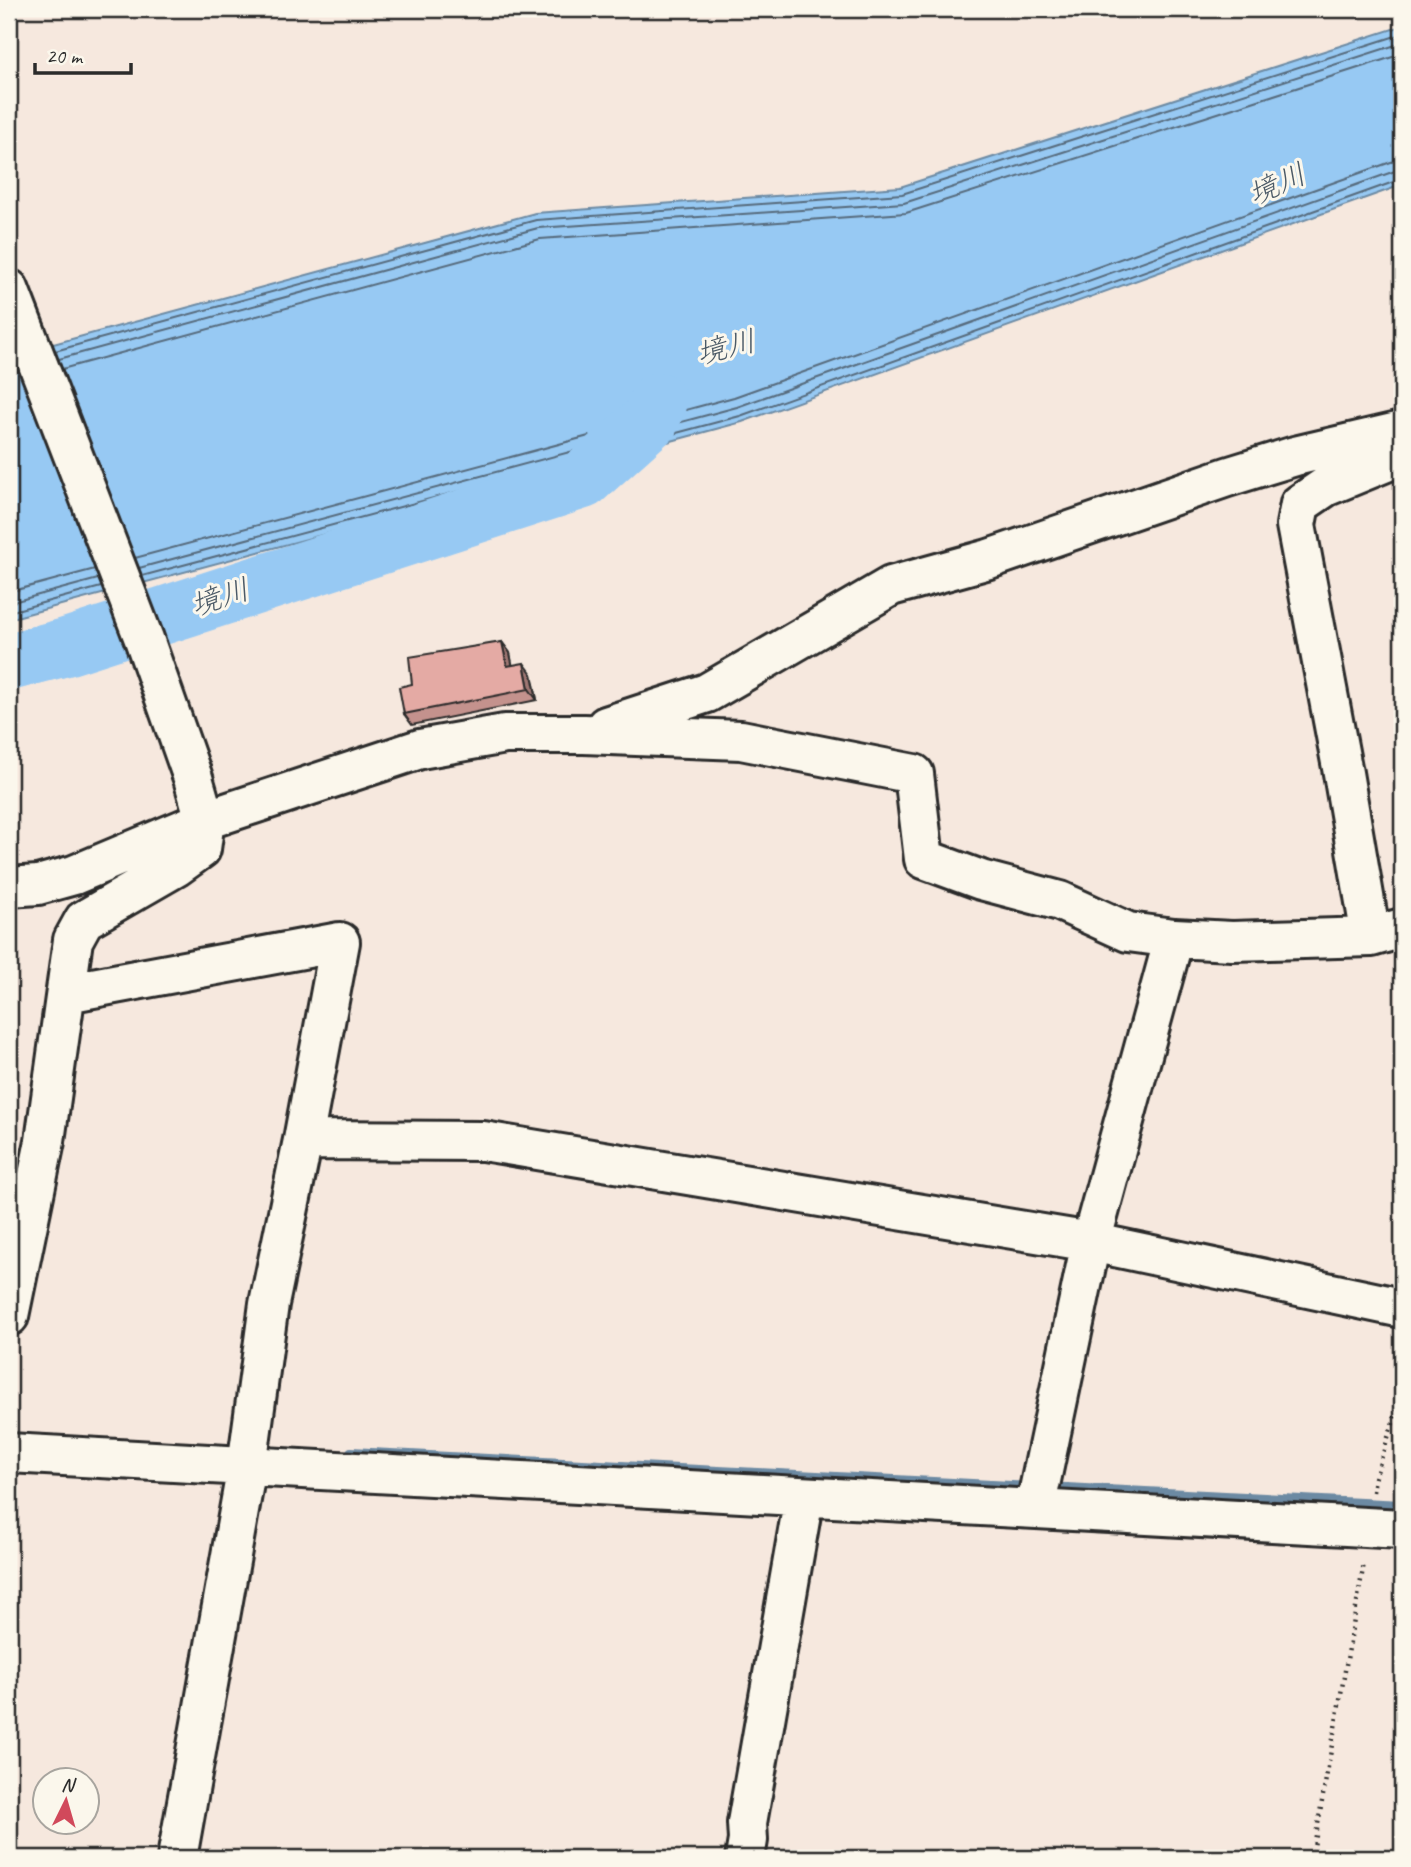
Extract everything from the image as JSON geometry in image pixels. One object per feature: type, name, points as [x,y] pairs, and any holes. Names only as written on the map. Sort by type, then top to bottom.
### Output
[{"type":"street","points":[[9,289],[144,639],[205,820],[201,849],[176,867],[83,920],[73,940],[45,1141],[9,1317]]},
{"type":"street","points":[[584,734],[707,693],[891,586],[989,559],[1272,463],[1401,432]]},
{"type":"street","points":[[9,909],[18,907],[23,886],[74,875],[205,820],[420,749],[505,734],[584,734],[741,740],[914,774],[924,859],[981,880],[1060,901],[1128,932],[1232,941],[1387,933],[1343,773],[1296,525],[1300,505],[1325,487],[1386,462],[1401,432]]},
{"type":"street","points":[[1034,1509],[1091,1242],[1174,938]]},
{"type":"street","points":[[66,993],[340,942],[269,1304],[247,1466],[177,1858]]},
{"type":"street","points":[[303,1140],[484,1141],[1091,1242],[1402,1308]]},
{"type":"street","points":[[9,1453],[1385,1528]]},
{"type":"street","points":[[745,1858],[747,1823],[804,1497]]},
{"type":"path","points":[[1312,1858],[1365,1558],[1385,1528],[1375,1478],[1402,1394]]},
{"type":"water","points":[[1402,26],[1402,185],[742,422],[9,619],[9,356],[535,213],[900,187]]},
{"type":"building","points":[[502,642],[507,666],[524,663],[529,689],[404,714],[399,687],[412,684],[409,657]]},
{"type":"waterway","name":"境川","points":[[9,662],[66,647],[583,480],[651,419],[658,401]]},
{"type":"waterway","points":[[351,1452],[1031,1487]]},
{"type":"waterway","points":[[1046,1487],[1402,1505]]}]
